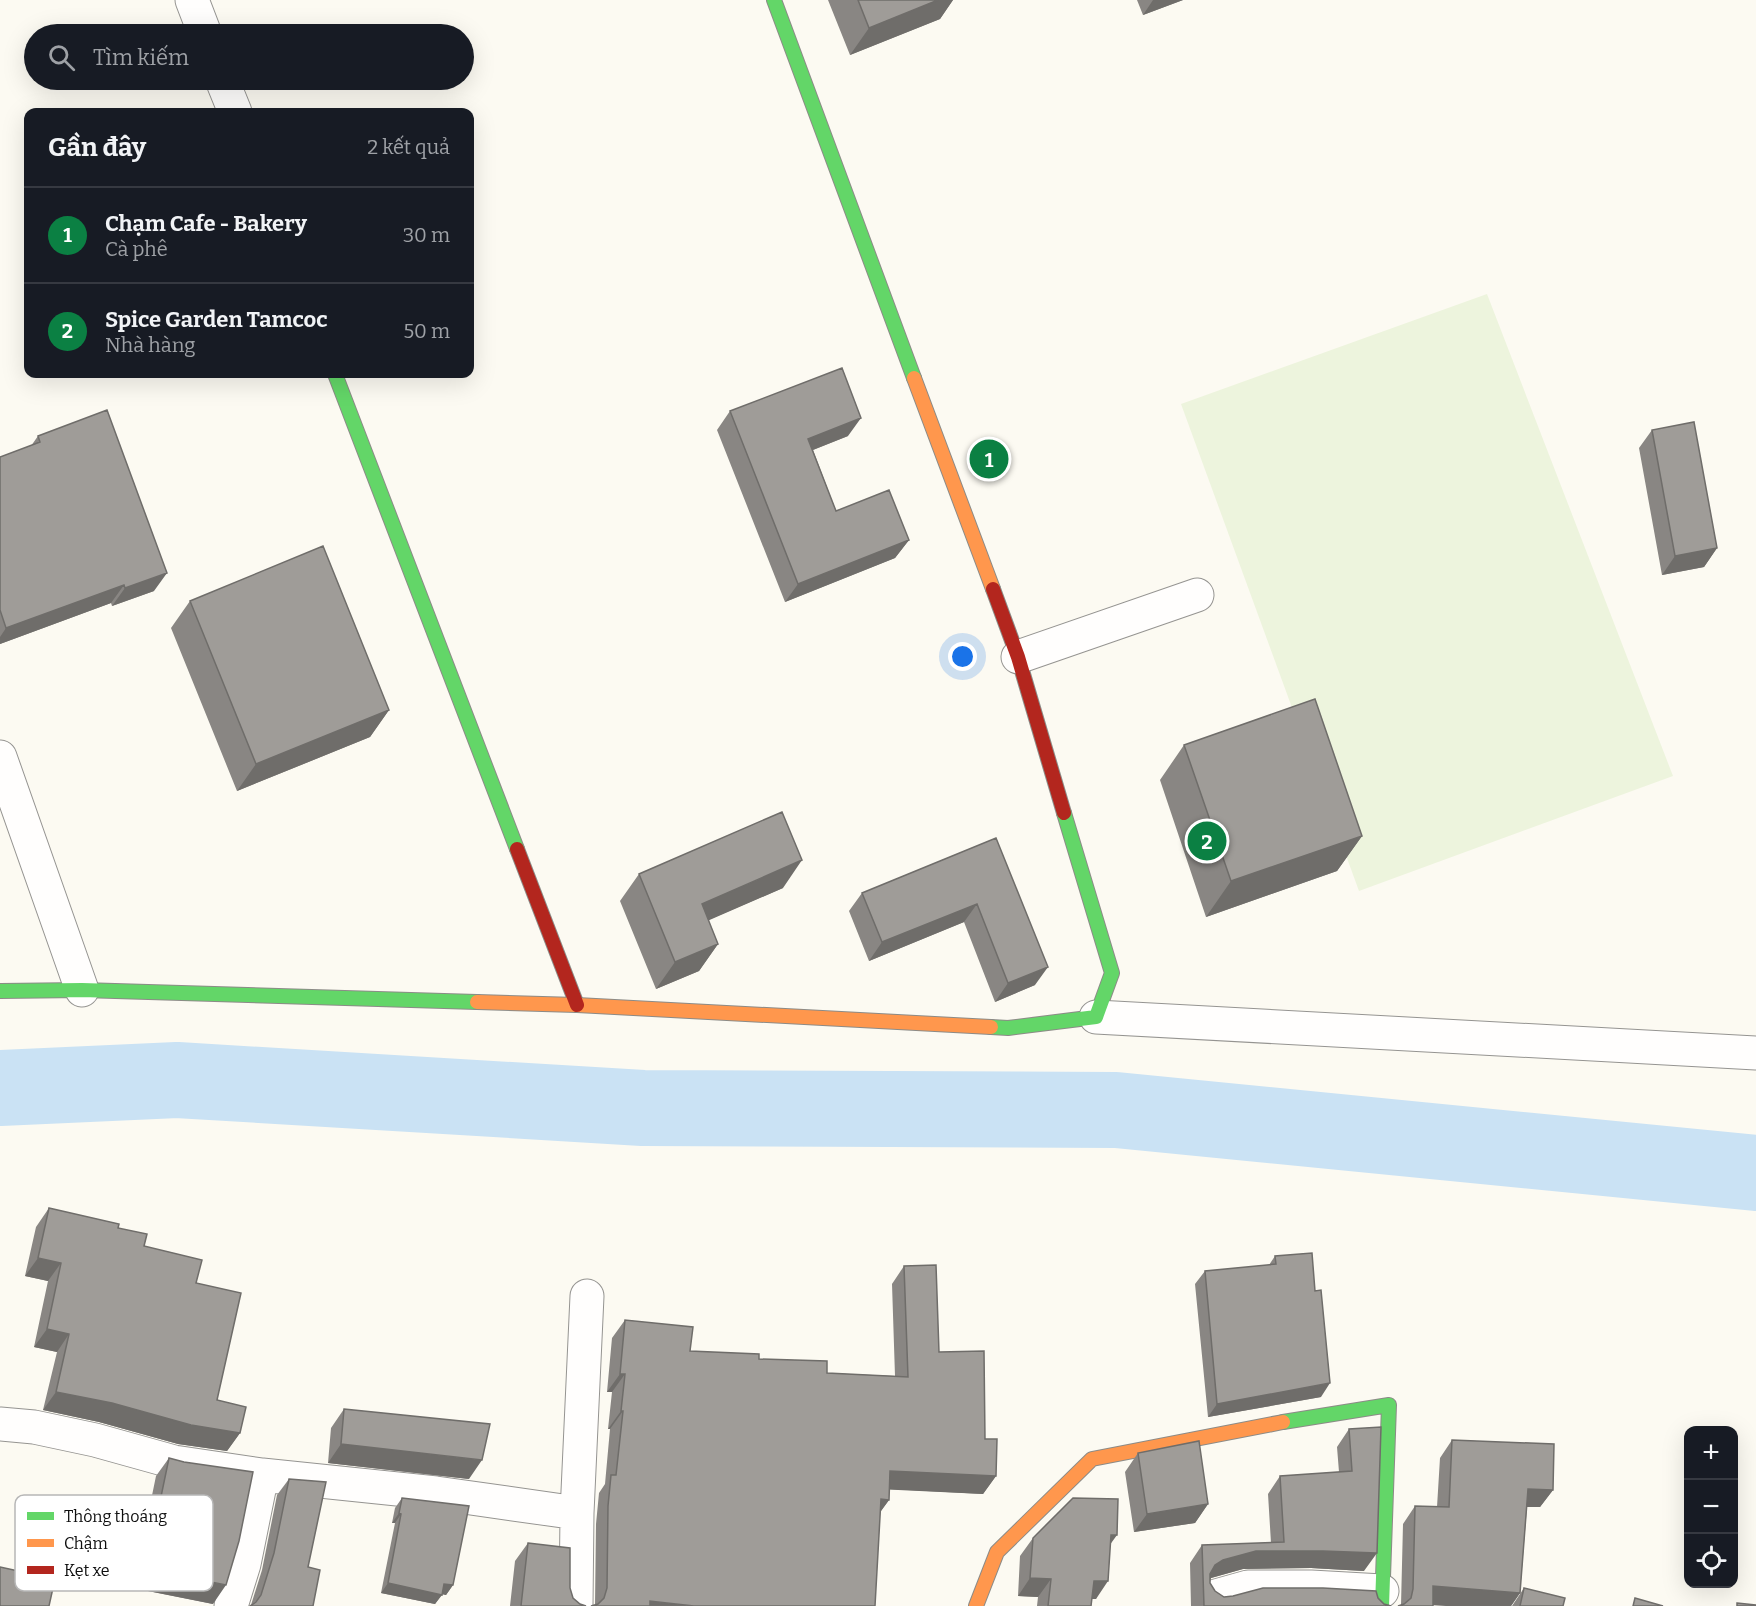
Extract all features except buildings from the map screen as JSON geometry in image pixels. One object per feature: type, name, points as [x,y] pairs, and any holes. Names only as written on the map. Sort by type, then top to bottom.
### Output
[{"type":"street","points":[[192,0],[201,24]]},
{"type":"street","points":[[774,0],[1018,657],[1112,973],[1096,1017]]},
{"type":"street","points":[[226,90],[233,108]]},
{"type":"street","points":[[337,378],[577,1005]]},
{"type":"street","points":[[1018,657],[1197,595]]},
{"type":"street","points":[[0,757],[82,990]]},
{"type":"street","points":[[0,991],[82,990],[577,1005],[1008,1028],[1096,1017],[1756,1053]]},
{"type":"street","points":[[576,1606],[577,1513],[587,1296]]},
{"type":"street","points":[[976,1606],[997,1552],[1092,1459],[1286,1421],[1389,1405],[1382,1599],[1311,1587],[1248,1587],[1216,1596]]},
{"type":"street","points":[[0,1424],[95,1440],[174,1462],[262,1475],[436,1493],[577,1513]]},
{"type":"street","points":[[231,1606],[244,1564],[262,1475]]},
{"type":"green space","points":[[1487,294],[1673,776],[1359,891],[1181,404]]},
{"type":"waterway","points":[[0,1088],[177,1080],[643,1108],[1116,1110],[1756,1173]]},
{"type":"traffic: fast","points":[[774,0],[914,378]]},
{"type":"traffic: fast","points":[[337,378],[517,849]]},
{"type":"traffic: fast","points":[[991,1027],[1008,1028],[1096,1017],[1112,973],[1064,813]]},
{"type":"traffic: fast","points":[[0,991],[82,990],[477,1002]]},
{"type":"traffic: fast","points":[[1283,1422],[1389,1405],[1382,1606]]},
{"type":"traffic: slow","points":[[914,378],[993,589]]},
{"type":"traffic: slow","points":[[477,1002],[577,1005],[991,1027]]},
{"type":"traffic: slow","points":[[976,1606],[997,1552],[1092,1459],[1283,1422]]},
{"type":"traffic: jam","points":[[993,589],[1018,657],[1064,813]]},
{"type":"traffic: jam","points":[[517,849],[577,1005]]},
{"type":"place","name":"Chạm Cafe - Bakery","points":[[989,459]]},
{"type":"place","name":"Spice Garden Tamcoc","points":[[1207,841]]}]
